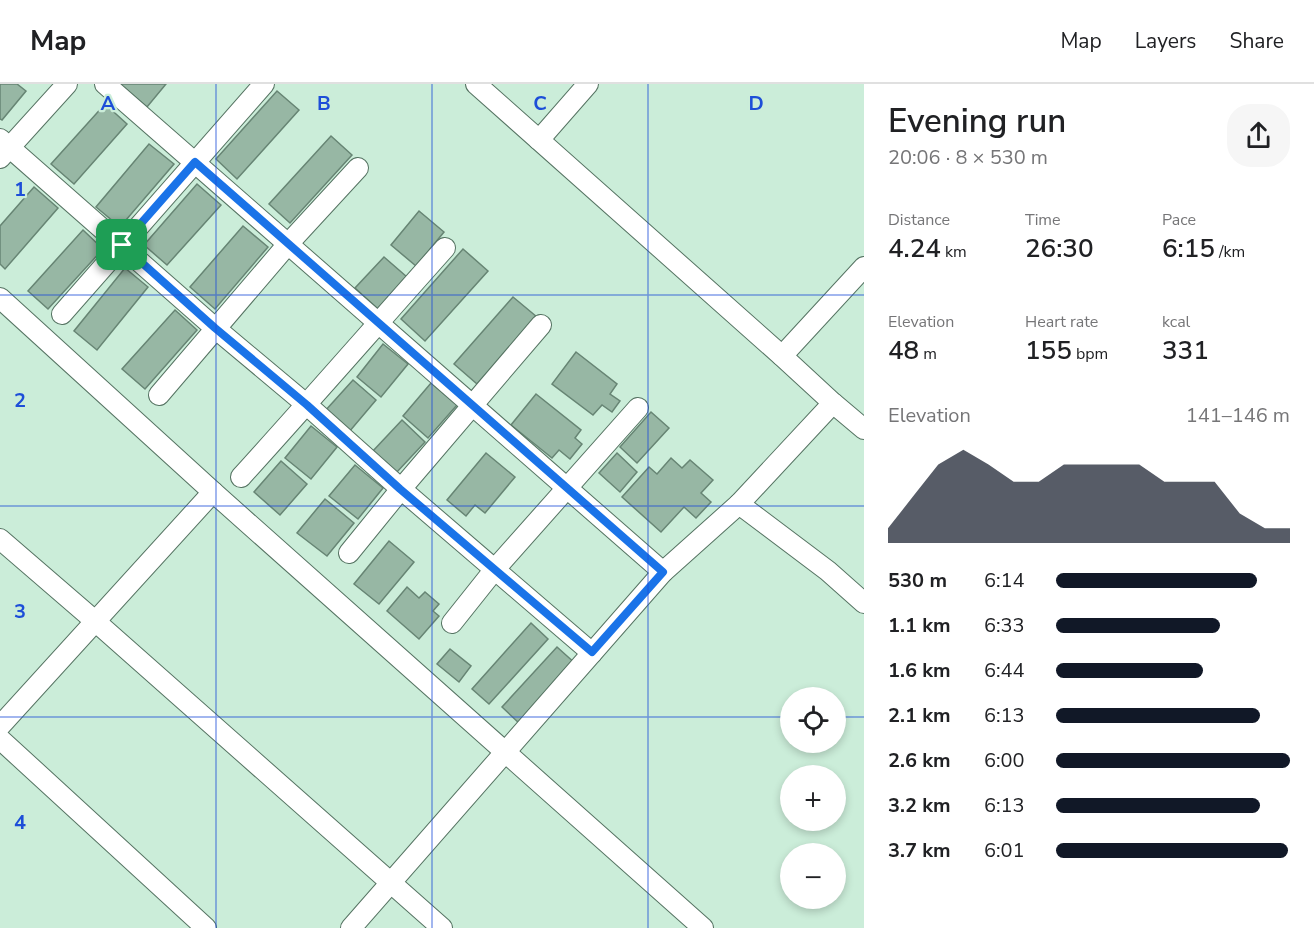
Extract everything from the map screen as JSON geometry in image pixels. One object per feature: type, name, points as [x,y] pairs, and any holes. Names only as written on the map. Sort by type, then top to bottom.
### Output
[{"type":"street","points":[[67,84],[3,148],[122,245],[400,489],[592,652]]},
{"type":"street","points":[[105,84],[663,572]]},
{"type":"street","points":[[62,314],[264,84]]},
{"type":"street","points":[[476,84],[832,403],[864,429]]},
{"type":"street","points":[[539,140],[588,84]]},
{"type":"street","points":[[159,395],[288,244],[358,168]]},
{"type":"street","points":[[242,477],[445,248]]},
{"type":"street","points":[[782,356],[864,267]]},
{"type":"street","points":[[0,298],[213,492],[703,928]]},
{"type":"street","points":[[349,553],[400,489],[541,325]]},
{"type":"street","points":[[351,928],[663,572],[739,504],[832,403]]},
{"type":"street","points":[[452,623],[495,570],[638,408]]},
{"type":"street","points":[[0,726],[213,492]]},
{"type":"street","points":[[739,504],[828,572],[864,603]]},
{"type":"street","points":[[0,539],[442,928]]},
{"type":"street","points":[[0,739],[206,928]]},
{"type":"building","points":[[0,84],[17,84],[26,91],[2,120],[0,119]]},
{"type":"building","points":[[122,84],[166,84],[147,107]]},
{"type":"building","points":[[277,91],[299,110],[237,179],[216,159]]},
{"type":"building","points":[[105,104],[127,124],[74,184],[51,164]]},
{"type":"building","points":[[331,136],[352,155],[290,223],[269,204]]},
{"type":"building","points":[[149,144],[174,164],[120,227],[96,207]]},
{"type":"building","points":[[197,184],[221,205],[167,265],[144,245]]},
{"type":"building","points":[[34,187],[58,208],[5,269],[0,264],[0,226]]},
{"type":"building","points":[[419,211],[444,232],[416,266],[391,245]]},
{"type":"building","points":[[243,226],[268,247],[215,309],[190,287]]},
{"type":"building","points":[[83,230],[103,249],[48,309],[28,291]]},
{"type":"building","points":[[463,249],[488,271],[425,341],[401,319]]},
{"type":"building","points":[[384,257],[407,277],[378,309],[355,288]]},
{"type":"building","points":[[125,268],[148,287],[97,350],[74,331]]},
{"type":"building","points":[[513,297],[537,317],[477,384],[454,364]]},
{"type":"building","points":[[175,310],[197,330],[145,389],[122,369]]},
{"type":"building","points":[[383,344],[408,364],[381,397],[357,377]]},
{"type":"building","points":[[576,352],[617,384],[610,394],[620,401],[612,412],[602,405],[593,415],[552,384]]},
{"type":"building","points":[[353,380],[376,400],[349,432],[325,411]]},
{"type":"building","points":[[431,383],[457,405],[428,438],[403,416]]},
{"type":"building","points":[[536,394],[581,430],[575,438],[582,444],[570,459],[559,450],[552,458],[511,425]]},
{"type":"building","points":[[651,412],[669,428],[637,463],[620,447]]},
{"type":"building","points":[[402,420],[425,442],[396,473],[372,452]]},
{"type":"building","points":[[311,426],[337,447],[311,479],[285,458]]},
{"type":"building","points":[[486,453],[515,477],[485,513],[475,505],[466,516],[447,500]]},
{"type":"building","points":[[617,453],[637,472],[620,492],[599,473]]},
{"type":"building","points":[[671,458],[682,468],[690,460],[713,480],[701,493],[711,502],[696,518],[684,507],[661,532],[622,497],[649,467],[657,474]]},
{"type":"building","points":[[281,461],[307,484],[280,515],[254,492]]},
{"type":"building","points":[[355,465],[383,488],[358,519],[329,496]]},
{"type":"building","points":[[325,499],[354,523],[327,556],[297,533]]},
{"type":"building","points":[[389,541],[414,562],[379,604],[354,584]]},
{"type":"building","points":[[407,587],[419,598],[425,592],[439,604],[433,611],[439,616],[419,639],[387,611]]},
{"type":"building","points":[[531,623],[548,639],[489,704],[472,689]]},
{"type":"building","points":[[557,647],[577,665],[521,725],[502,707]]},
{"type":"building","points":[[450,649],[471,666],[459,682],[437,664]]},
{"type":"route","points":[[195,162],[663,572],[592,652],[400,489],[122,245],[195,162]]}]
